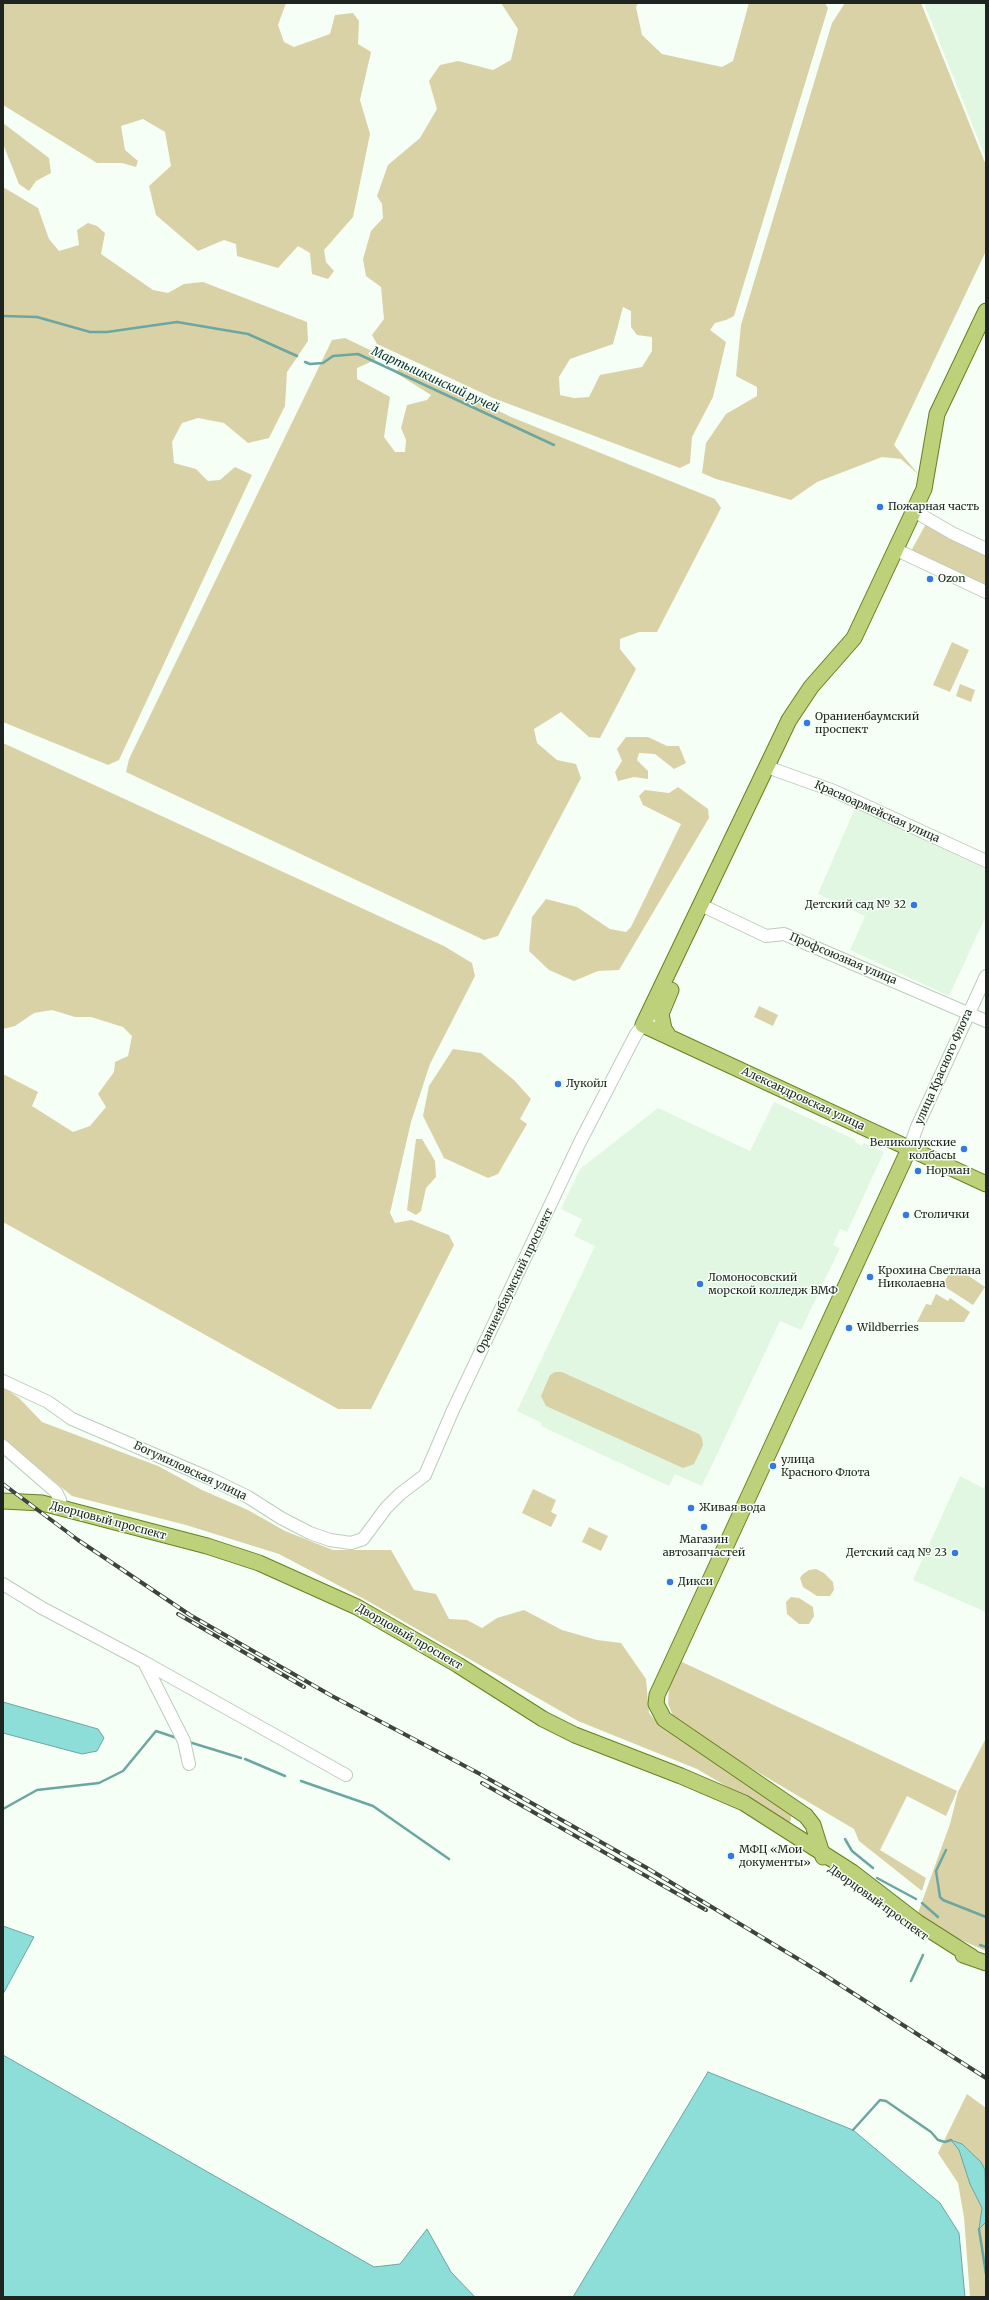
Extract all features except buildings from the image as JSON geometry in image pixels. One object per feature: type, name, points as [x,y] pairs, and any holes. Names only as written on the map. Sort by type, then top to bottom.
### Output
[{"type":"main road","name":"Ораниенбаумский проспект","points":[[643,1025],[705,907],[771,769],[814,698],[854,650],[901,552],[917,513],[928,476],[937,414],[986,311]]},
{"type":"main road","name":"Ораниенбаумский проспект","points":[[771,769],[789,720],[803,698],[854,638],[935,479],[940,443],[948,414],[986,332]]},
{"type":"main road","name":"Ораниенбаумский проспект","points":[[661,1021],[663,1007],[705,907]]},
{"type":"main road","points":[[661,1021],[668,1035]]},
{"type":"main road","name":"Александровская улица","points":[[643,1025],[668,1035],[986,1184]]},
{"type":"main road","name":"улица Красного Флота","points":[[819,1852],[813,1825],[806,1816],[664,1719],[656,1704],[657,1695],[909,1148]]},
{"type":"main road","name":"Дворцовый проспект","points":[[3,1501],[26,1502],[61,1508],[207,1546],[259,1563],[383,1620],[543,1719],[575,1735],[681,1776],[744,1804],[819,1852],[917,1922],[972,1958],[986,1964]]},
{"type":"main road","points":[[780,1797],[796,1815],[794,1825],[783,1829]]},
{"type":"main road","name":"Дворцовый проспект","points":[[730,1799],[738,1807],[819,1852]]},
{"type":"street","points":[[917,513],[952,534],[986,549]]},
{"type":"street","points":[[901,552],[986,592]]},
{"type":"street","name":"Красноармейская улица","points":[[771,769],[834,791],[986,861]]},
{"type":"street","name":"Профсоюзная улица","points":[[705,907],[766,936],[784,934],[986,1021]]},
{"type":"street","name":"улица Красного Флота","points":[[909,1148],[986,976]]},
{"type":"street","points":[[643,1025],[661,1021]]},
{"type":"street","name":"Ораниенбаумский проспект","points":[[373,1525],[400,1494],[425,1475],[453,1410],[580,1142],[636,1034],[643,1025]]},
{"type":"street","name":"Богумиловская улица","points":[[3,1381],[48,1402],[72,1419],[98,1432],[130,1442],[248,1497],[281,1518],[310,1533],[330,1540],[351,1543],[363,1539],[373,1525]]},
{"type":"street","points":[[3,1446],[56,1492],[60,1500],[61,1508]]},
{"type":"street","points":[[3,1584],[42,1608],[144,1662],[346,1775]]},
{"type":"street","points":[[144,1662],[181,1735],[189,1764]]},
{"type":"shaded area","points":[[3,3],[286,3],[278,25],[284,42],[294,47],[330,34],[335,15],[353,13],[359,21],[358,44],[371,52],[360,100],[370,134],[353,217],[324,250],[326,262],[334,271],[328,279],[312,274],[310,253],[298,246],[278,268],[237,256],[236,244],[224,240],[198,251],[156,215],[149,186],[171,166],[165,132],[143,119],[121,126],[125,150],[138,161],[136,167],[122,163],[97,163],[3,105]]},
{"type":"shaded area","points":[[501,3],[638,3],[636,7],[642,35],[662,54],[722,67],[733,61],[749,3],[825,3],[828,8],[734,316],[715,323],[710,330],[726,342],[713,397],[692,437],[690,463],[680,468],[493,398],[377,344],[372,335],[384,319],[381,287],[366,276],[363,259],[371,231],[383,218],[382,204],[377,196],[388,165],[420,138],[437,109],[429,81],[440,65],[458,61],[493,70],[511,60],[518,29]],"holes":[[[623,307],[631,311],[631,327],[637,335],[652,337],[652,351],[642,367],[600,375],[589,397],[574,398],[560,395],[559,377],[570,359],[613,344]]]},
{"type":"shaded area","points":[[845,3],[921,3],[986,165],[986,251],[894,445],[919,475],[901,459],[882,457],[817,482],[791,500],[716,479],[702,473],[706,443],[726,414],[757,396],[757,387],[736,376],[741,325],[832,23]]},
{"type":"shaded area","points":[[924,3],[986,3],[986,159]]},
{"type":"shaded area","points":[[3,123],[49,158],[51,173],[36,181],[29,191],[19,184],[3,144]]},
{"type":"shaded area","points":[[3,187],[38,208],[49,239],[59,251],[79,245],[77,230],[88,223],[97,226],[105,233],[101,254],[153,290],[168,293],[184,284],[203,282],[307,322],[308,341],[287,372],[285,406],[269,438],[248,443],[224,423],[198,418],[182,423],[172,442],[174,463],[196,469],[208,481],[220,480],[235,467],[252,475],[119,760],[108,765],[3,722]]},
{"type":"shaded area","points":[[345,338],[374,352],[375,360],[357,368],[357,379],[390,397],[384,437],[395,452],[405,452],[406,440],[401,428],[407,405],[427,400],[431,395],[396,373],[402,363],[511,417],[715,499],[721,508],[657,632],[639,632],[620,639],[620,649],[636,669],[600,738],[589,737],[561,712],[534,729],[537,743],[557,760],[576,764],[581,778],[498,936],[484,940],[126,772],[129,759],[332,340]]},
{"type":"shaded area","points":[[927,522],[986,553],[986,586],[911,551]]},
{"type":"shaded area","points":[[952,642],[969,650],[950,692],[933,685]]},
{"type":"shaded area","points":[[960,684],[975,690],[971,702],[956,696]]},
{"type":"shaded area","points":[[626,737],[648,737],[667,746],[679,746],[686,763],[674,769],[655,754],[639,753],[637,760],[648,771],[648,779],[634,777],[618,781],[615,772],[622,761],[617,749]]},
{"type":"shaded area","points":[[3,743],[444,946],[472,963],[475,976],[430,1064],[411,1122],[390,1213],[395,1223],[411,1220],[449,1235],[454,1245],[371,1409],[338,1409],[3,1222],[3,1074],[38,1092],[32,1106],[73,1132],[90,1126],[106,1107],[98,1094],[114,1072],[115,1062],[128,1056],[132,1036],[123,1027],[91,1017],[75,1017],[52,1010],[34,1013],[15,1026],[3,1029]]},
{"type":"shaded area","points":[[678,787],[708,809],[709,818],[619,970],[598,971],[574,981],[549,970],[529,951],[532,917],[546,899],[577,907],[610,929],[626,932],[631,927],[681,824],[643,805],[639,796],[645,790],[669,793]]},
{"type":"shaded area","name":"Детский сад № 32","points":[[855,808],[986,869],[986,916],[949,996],[850,950],[865,916],[818,894]]},
{"type":"shaded area","points":[[759,1006],[778,1015],[773,1026],[754,1017]]},
{"type":"shaded area","points":[[453,1049],[481,1053],[514,1080],[531,1099],[520,1119],[527,1124],[498,1174],[488,1178],[444,1158],[423,1116],[429,1086]]},
{"type":"shaded area","name":"Ломоносовский морской колледж ВМФ","points":[[774,1102],[856,1140],[855,1142],[862,1146],[864,1143],[884,1152],[847,1232],[840,1229],[833,1245],[840,1248],[801,1330],[780,1321],[702,1486],[675,1474],[669,1486],[541,1426],[542,1423],[517,1411],[595,1246],[574,1236],[582,1219],[561,1209],[580,1169],[658,1108],[750,1151]]},
{"type":"shaded area","points":[[416,1139],[422,1139],[435,1161],[436,1177],[426,1188],[421,1211],[416,1215],[407,1210]]},
{"type":"shaded area","points":[[954,1266],[985,1287],[973,1305],[942,1285]]},
{"type":"shaded area","points":[[936,1294],[948,1301],[950,1298],[970,1312],[964,1322],[917,1322],[926,1304],[931,1305]]},
{"type":"shaded area","points":[[555,1372],[562,1372],[699,1434],[702,1438],[703,1445],[694,1464],[683,1468],[546,1406],[541,1396],[550,1375]]},
{"type":"shaded area","points":[[3,1387],[19,1398],[42,1422],[158,1466],[202,1490],[248,1510],[285,1531],[333,1550],[391,1550],[414,1590],[436,1594],[449,1619],[467,1620],[482,1628],[497,1618],[524,1610],[562,1630],[597,1640],[621,1643],[646,1679],[649,1713],[661,1727],[769,1797],[791,1816],[791,1820],[789,1823],[697,1769],[578,1721],[366,1600],[279,1554],[186,1525],[72,1496],[3,1439]]},
{"type":"shaded area","name":"Детский сад № 23","points":[[960,1476],[983,1488],[986,1485],[986,1612],[913,1580]]},
{"type":"shaded area","points":[[533,1489],[556,1500],[551,1512],[557,1515],[551,1527],[522,1513]]},
{"type":"shaded area","points":[[589,1527],[608,1536],[601,1551],[582,1542]]},
{"type":"shaded area","points":[[816,1569],[824,1573],[833,1582],[834,1590],[830,1596],[817,1596],[803,1587],[800,1578],[809,1570]]},
{"type":"shaded area","points":[[791,1597],[799,1598],[813,1607],[814,1616],[809,1624],[799,1624],[787,1614],[786,1602]]},
{"type":"shaded area","points":[[680,1661],[957,1791],[946,1816],[907,1796],[880,1850],[926,1878],[922,1891],[859,1841],[854,1829],[685,1729],[674,1718],[668,1704],[669,1685]]},
{"type":"shaded area","points":[[986,1738],[986,1951],[959,1939],[918,1913],[950,1824],[958,1792]]},
{"type":"shaded area","points":[[967,2094],[986,2108],[986,2297],[970,2297],[964,2217],[958,2183],[938,2153]]},
{"type":"water","points":[[3,1702],[98,1729],[104,1738],[97,1751],[82,1754],[3,1733]]},
{"type":"water","points":[[3,1926],[34,1937],[3,1994]]},
{"type":"water","points":[[3,2055],[374,2267],[400,2264],[427,2229],[451,2272],[475,2297],[3,2297]]},
{"type":"water","points":[[708,2072],[853,2130],[940,2203],[959,2233],[965,2297],[573,2297]]},
{"type":"water","points":[[951,2140],[962,2144],[981,2162],[985,2170],[986,2222],[979,2229],[982,2208],[970,2184],[959,2150]]},
{"type":"waterway","name":"Мартышкинский ручей","points":[[3,316],[37,317],[90,332],[107,332],[177,322],[248,334],[297,356]]},
{"type":"waterway","name":"Мартышкинский ручей","points":[[305,362],[310,364],[323,363],[333,356],[358,354],[554,445]]},
{"type":"waterway","points":[[3,1809],[37,1790],[99,1783],[123,1771],[156,1731],[177,1738]]},
{"type":"waterway","points":[[189,1742],[241,1758]]},
{"type":"waterway","points":[[245,1759],[285,1776]]},
{"type":"waterway","points":[[301,1781],[373,1806],[449,1859]]},
{"type":"waterway","points":[[845,1839],[852,1851],[873,1868]]},
{"type":"waterway","points":[[946,1850],[936,1871],[940,1897],[943,1900],[986,1917]]},
{"type":"waterway","points":[[877,1878],[916,1899]]},
{"type":"waterway","points":[[922,1903],[938,1917]]},
{"type":"waterway","points":[[980,1945],[986,1947]]},
{"type":"waterway","points":[[911,1981],[923,1955]]},
{"type":"waterway","points":[[853,2130],[880,2100],[886,2101],[931,2132],[938,2140],[945,2142],[951,2140]]},
{"type":"waterway","points":[[979,2229],[986,2274]]},
{"type":"railway","points":[[3,1484],[78,1540],[190,1615],[332,1696],[480,1774],[647,1868],[823,1974],[986,2078]]},
{"type":"railway","points":[[178,1614],[304,1687]]},
{"type":"railway","points":[[482,1783],[706,1910]]},
{"type":"place","name":"Пожарная часть","points":[[880,507]]},
{"type":"place","name":"Ozon","points":[[930,579]]},
{"type":"place","name":"Ораниенбаумский проспект","points":[[807,723]]},
{"type":"place","name":"Детский сад № 32","points":[[914,905]]},
{"type":"place","name":"Лукойл","points":[[558,1084]]},
{"type":"place","name":"Великолукские колбасы","points":[[964,1149]]},
{"type":"place","name":"Норман","points":[[918,1171]]},
{"type":"place","name":"Столички","points":[[906,1215]]},
{"type":"place","name":"Крохина Светлана Николаевна","points":[[870,1277]]},
{"type":"place","name":"Ломоносовский морской колледж ВМФ","points":[[700,1284]]},
{"type":"place","name":"Wildberries","points":[[849,1328]]},
{"type":"place","name":"улица Красного Флота","points":[[773,1466]]},
{"type":"place","name":"Живая вода","points":[[691,1508]]},
{"type":"place","name":"Магазин автозапчастей","points":[[704,1527]]},
{"type":"place","name":"Детский сад № 23","points":[[955,1553]]},
{"type":"place","name":"Дикси","points":[[670,1582]]},
{"type":"place","name":"МФЦ «Мои документы»","points":[[731,1856]]}]
